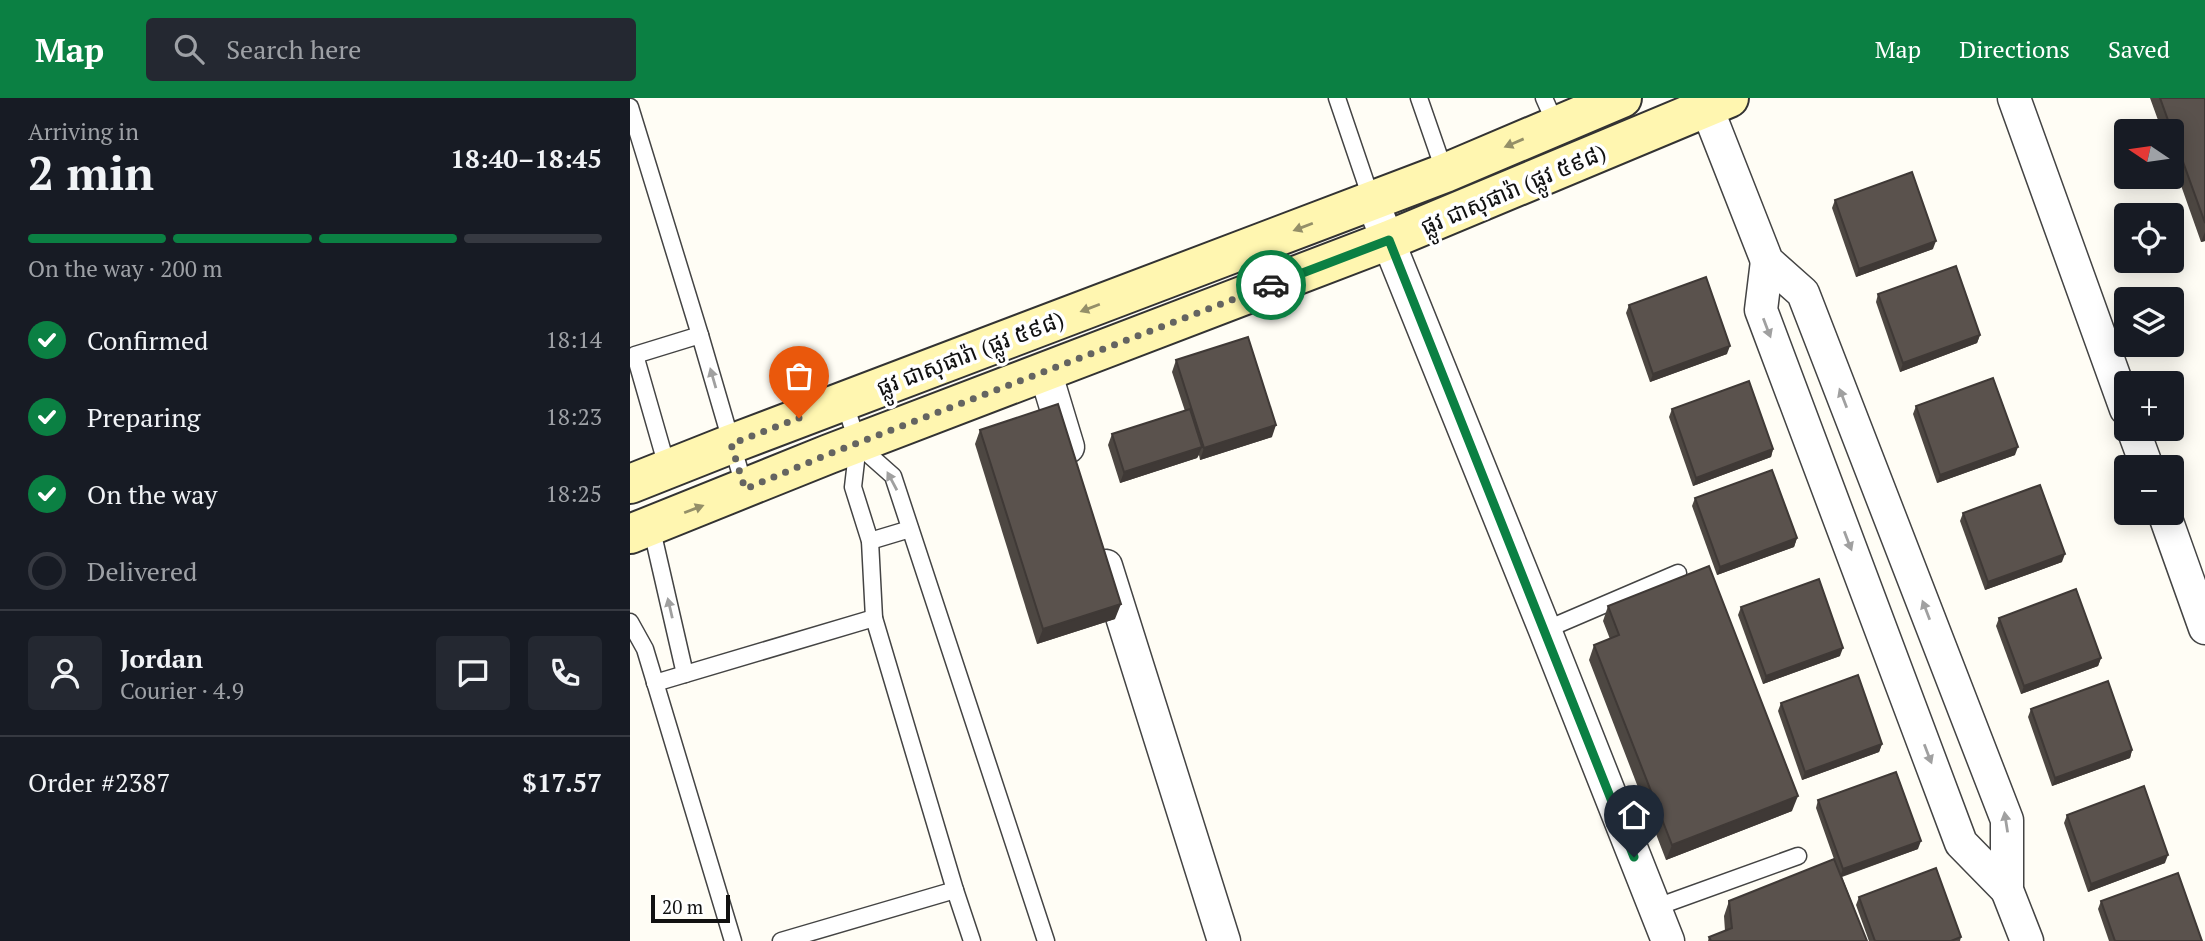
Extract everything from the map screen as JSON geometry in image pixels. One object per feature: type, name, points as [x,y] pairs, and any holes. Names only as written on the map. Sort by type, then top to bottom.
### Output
[{"type":"main road","name":"ផ្លូវ ជាសុផារ៉ា (ផ្លូវ ៥៩៨)","points":[[640,530],[1389,240],[1639,117],[1713,101]]},
{"type":"main road","name":"ផ្លូវ ជាសុផារ៉ា (ផ្លូវ ៥៩៨)","points":[[630,484],[1445,173],[1550,112],[1639,117]]},
{"type":"street","points":[[2014,98],[2114,376]]},
{"type":"street","points":[[1713,101],[1767,261],[1761,310],[1961,843],[2007,890]]},
{"type":"street","points":[[1372,201],[1668,941]]},
{"type":"street","points":[[1767,261],[1803,293],[2007,820],[2007,890],[2026,941]]},
{"type":"street","points":[[1045,371],[1077,476]]},
{"type":"street","points":[[2168,525],[2205,628]]},
{"type":"street","points":[[1098,542],[1224,941]]},
{"type":"lane","points":[[1337,98],[1372,201]]},
{"type":"lane","points":[[1419,98],[1445,173]]},
{"type":"lane","points":[[631,107],[745,489]]},
{"type":"lane","points":[[668,470],[635,355],[701,335]]},
{"type":"lane","points":[[844,401],[858,444],[853,487],[870,541],[874,618],[972,941]]},
{"type":"lane","points":[[858,444],[893,476],[1046,941]]},
{"type":"lane","points":[[870,541],[910,529]]},
{"type":"lane","points":[[640,530],[685,674]]},
{"type":"lane","points":[[1545,630],[1678,573]]},
{"type":"lane","points":[[655,683],[874,618]]},
{"type":"lane","points":[[630,622],[645,649],[733,941]]},
{"type":"lane","points":[[1654,908],[1798,856]]},
{"type":"lane","points":[[781,941],[955,890]]},
{"type":"building","points":[[2160,98],[2205,98],[2205,223],[2184,165],[2184,119],[2168,119]]},
{"type":"building","points":[[1912,172],[1936,241],[1859,269],[1835,200]]},
{"type":"building","points":[[1956,266],[1980,335],[1903,363],[1878,294]]},
{"type":"building","points":[[1706,277],[1730,346],[1653,374],[1629,305]]},
{"type":"building","points":[[1248,337],[1276,425],[1204,448],[1176,360]]},
{"type":"building","points":[[1993,378],[2018,447],[1940,475],[1916,406]]},
{"type":"building","points":[[1749,381],[1773,449],[1696,478],[1672,409]]},
{"type":"building","points":[[1058,404],[1121,604],[1043,629],[980,430]]},
{"type":"building","points":[[1190,409],[1202,447],[1124,472],[1112,434]]},
{"type":"building","points":[[1772,470],[1797,538],[1720,567],[1695,498]]},
{"type":"building","points":[[2040,485],[2065,554],[1988,582],[1963,513]]},
{"type":"building","points":[[1709,566],[1798,796],[1672,845],[1594,645],[1619,635],[1608,606]]},
{"type":"building","points":[[1819,579],[1843,648],[1766,676],[1741,607]]},
{"type":"building","points":[[2076,589],[2101,658],[2024,686],[1999,618]]},
{"type":"building","points":[[1858,675],[1882,744],[1805,772],[1781,703]]},
{"type":"building","points":[[2108,681],[2132,750],[2055,778],[2031,709]]},
{"type":"building","points":[[1896,772],[1921,841],[1843,869],[1818,800]]},
{"type":"building","points":[[2144,786],[2168,855],[2091,884],[2067,815]]},
{"type":"building","points":[[1834,859],[1867,941],[1711,941],[1709,937],[1732,928],[1729,901]]},
{"type":"building","points":[[1936,868],[1961,937],[1951,941],[1875,941],[1859,897]]},
{"type":"building","points":[[2178,873],[2202,941],[2115,941],[2101,901]]},
{"type":"way so far","points":[[799,418],[731,444],[745,489],[829,454],[1271,285]]},
{"type":"route","points":[[1271,285],[1389,240],[1634,857]]}]
